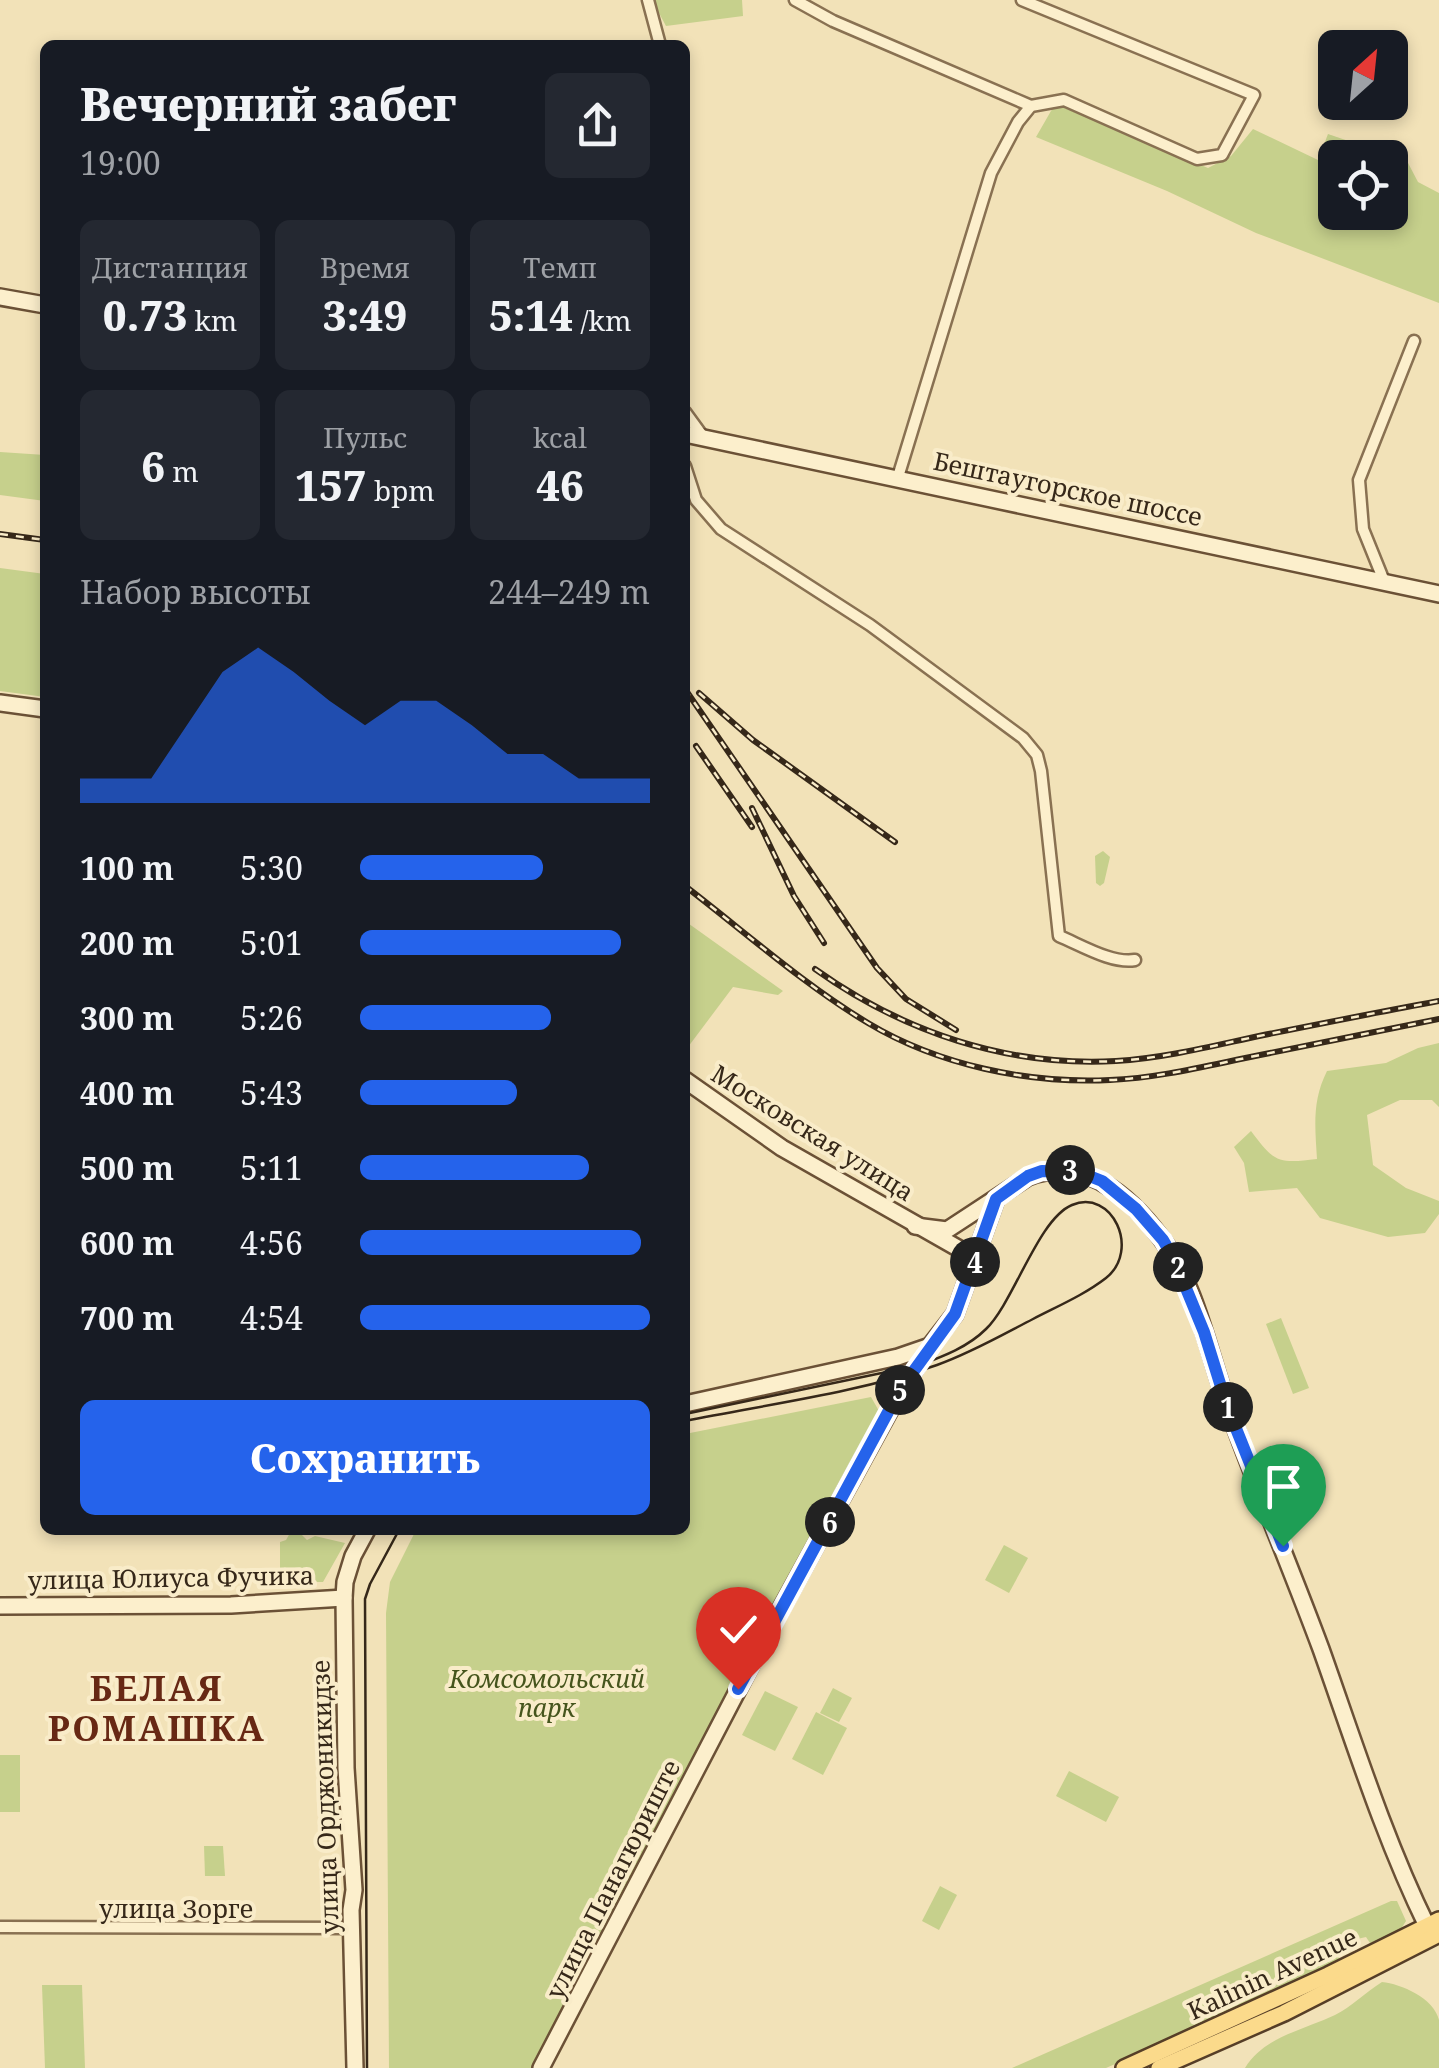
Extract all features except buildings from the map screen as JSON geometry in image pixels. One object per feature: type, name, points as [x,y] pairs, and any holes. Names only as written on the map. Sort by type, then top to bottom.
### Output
[{"type":"main road","name":"Kalinin Avenue","points":[[1160,2068],[1435,1933]]},
{"type":"main road","name":"Kalinin Avenue","points":[[1124,2068],[1281,2006]]},
{"type":"street","points":[[648,0],[659,40]]},
{"type":"street","points":[[795,0],[833,21],[1031,106],[1064,100],[1197,158],[1222,155],[1254,94],[1022,0]]},
{"type":"street","points":[[898,478],[991,173],[1031,106]]},
{"type":"street","points":[[0,297],[40,304]]},
{"type":"street","points":[[1384,581],[1363,529],[1359,480],[1414,341]]},
{"type":"street","name":"Бештаугорское шоссе","points":[[691,438],[898,478],[1439,594]]},
{"type":"street","points":[[690,481],[696,500],[721,529],[870,624],[1023,738],[1037,755],[1041,771],[1059,936],[1113,958],[1135,960]]},
{"type":"street","points":[[0,703],[40,708]]},
{"type":"street","name":"Московская улица","points":[[690,1084],[782,1148],[976,1258]]},
{"type":"street","name":"Московская улица","points":[[915,1226],[947,1230],[1028,1176],[1042,1171],[1079,1172],[1102,1181],[1136,1209],[1174,1259],[1402,1870],[1435,1933]]},
{"type":"street","points":[[690,1403],[805,1379],[930,1346],[955,1314],[996,1199]]},
{"type":"street","name":"улица Панагюриште","points":[[541,2068],[766,1636],[900,1390],[930,1346]]},
{"type":"street","name":"улица Орджоникидзе","points":[[356,2068],[344,1598],[353,1556],[364,1535]]},
{"type":"street","name":"улица Юлиуса Фучика","points":[[0,1606],[231,1605],[344,1598]]},
{"type":"street","name":"улица Зорге","points":[[0,1928],[352,1928]]},
{"type":"green space","points":[[652,0],[742,0],[743,16],[666,26]]},
{"type":"green space","points":[[1055,104],[1208,168],[1231,156],[1253,129],[1318,160],[1318,230],[1408,230],[1408,163],[1418,182],[1439,193],[1439,303],[1256,233],[1036,137]]},
{"type":"green space","points":[[0,452],[40,455],[40,500],[0,495]]},
{"type":"green space","points":[[0,568],[40,573],[40,696],[0,691]]},
{"type":"green space","points":[[1103,851],[1110,857],[1100,886],[1096,883],[1095,856]]},
{"type":"green space","points":[[690,925],[783,991],[778,995],[733,987],[690,1044]]},
{"type":"green space","points":[[1439,1043],[1439,1107],[1432,1100],[1400,1100],[1367,1115],[1373,1165],[1406,1188],[1439,1201],[1439,1214],[1425,1233],[1388,1237],[1320,1218],[1297,1188],[1249,1192],[1244,1163],[1234,1147],[1251,1131],[1272,1155],[1285,1161],[1317,1159],[1317,1103],[1327,1071],[1386,1063]]},
{"type":"green space","points":[[1281,1318],[1309,1388],[1293,1394],[1266,1324]]},
{"type":"green space","name":"Комсомольский парк","points":[[871,1397],[879,1411],[531,2068],[389,2068],[386,1613],[390,1582],[414,1535],[690,1535],[690,1433]]},
{"type":"green space","points":[[289,1535],[302,1535],[307,1540],[315,1536],[345,1543],[323,1582],[280,1582],[280,1542]]},
{"type":"green space","points":[[1004,1545],[1028,1558],[1009,1593],[985,1580]]},
{"type":"green space","points":[[833,1688],[852,1698],[839,1722],[820,1713]]},
{"type":"green space","points":[[765,1691],[798,1707],[775,1751],[742,1735]]},
{"type":"green space","points":[[816,1712],[847,1728],[823,1775],[792,1759]]},
{"type":"green space","points":[[0,1755],[20,1755],[20,1812],[0,1812]]},
{"type":"green space","points":[[1069,1771],[1119,1797],[1106,1822],[1056,1796]]},
{"type":"green space","points":[[204,1846],[223,1846],[225,1876],[205,1876]]},
{"type":"green space","points":[[940,1886],[957,1895],[939,1930],[922,1921]]},
{"type":"green space","points":[[1397,1901],[1406,1921],[1399,1932],[1370,1943],[1366,1937],[1353,1940],[1340,1951],[1339,1960],[1321,1973],[1106,2068],[1012,2068]]},
{"type":"green space","points":[[1382,1982],[1416,1994],[1436,2012],[1439,2068],[1245,2068],[1274,2041],[1335,2015]]},
{"type":"green space","points":[[42,1985],[82,1985],[85,2068],[45,2068]]},
{"type":"tram line","points":[[690,1413],[920,1365],[947,1354],[986,1329],[1037,1243],[1060,1213],[1086,1202],[1110,1213],[1117,1225],[1121,1252],[1106,1278],[962,1355],[876,1383],[690,1420]]},
{"type":"tram line","points":[[367,2068],[365,1599],[396,1535]]},
{"type":"railway","points":[[0,534],[40,539]]},
{"type":"railway","points":[[699,693],[753,740],[895,842]]},
{"type":"railway","points":[[690,696],[877,968],[906,999],[956,1030]]},
{"type":"railway","points":[[696,746],[752,827]]},
{"type":"railway","points":[[752,808],[794,896],[824,943]]},
{"type":"railway","points":[[690,890],[797,975],[868,1023],[954,1061],[1016,1075],[1079,1080],[1148,1077],[1439,1019]]},
{"type":"railway","points":[[815,969],[884,1011],[958,1041],[1035,1058],[1075,1061],[1116,1061],[1170,1054],[1439,1001]]},
{"type":"district","name":"БЕЛАЯ РОМАШКА","points":[[157,1707]]},
{"type":"route","points":[[738,1689],[900,1390],[955,1314],[996,1199],[1028,1176],[1042,1171],[1066,1169],[1102,1181],[1136,1209],[1163,1240],[1204,1332],[1227,1406],[1283,1546]]}]
